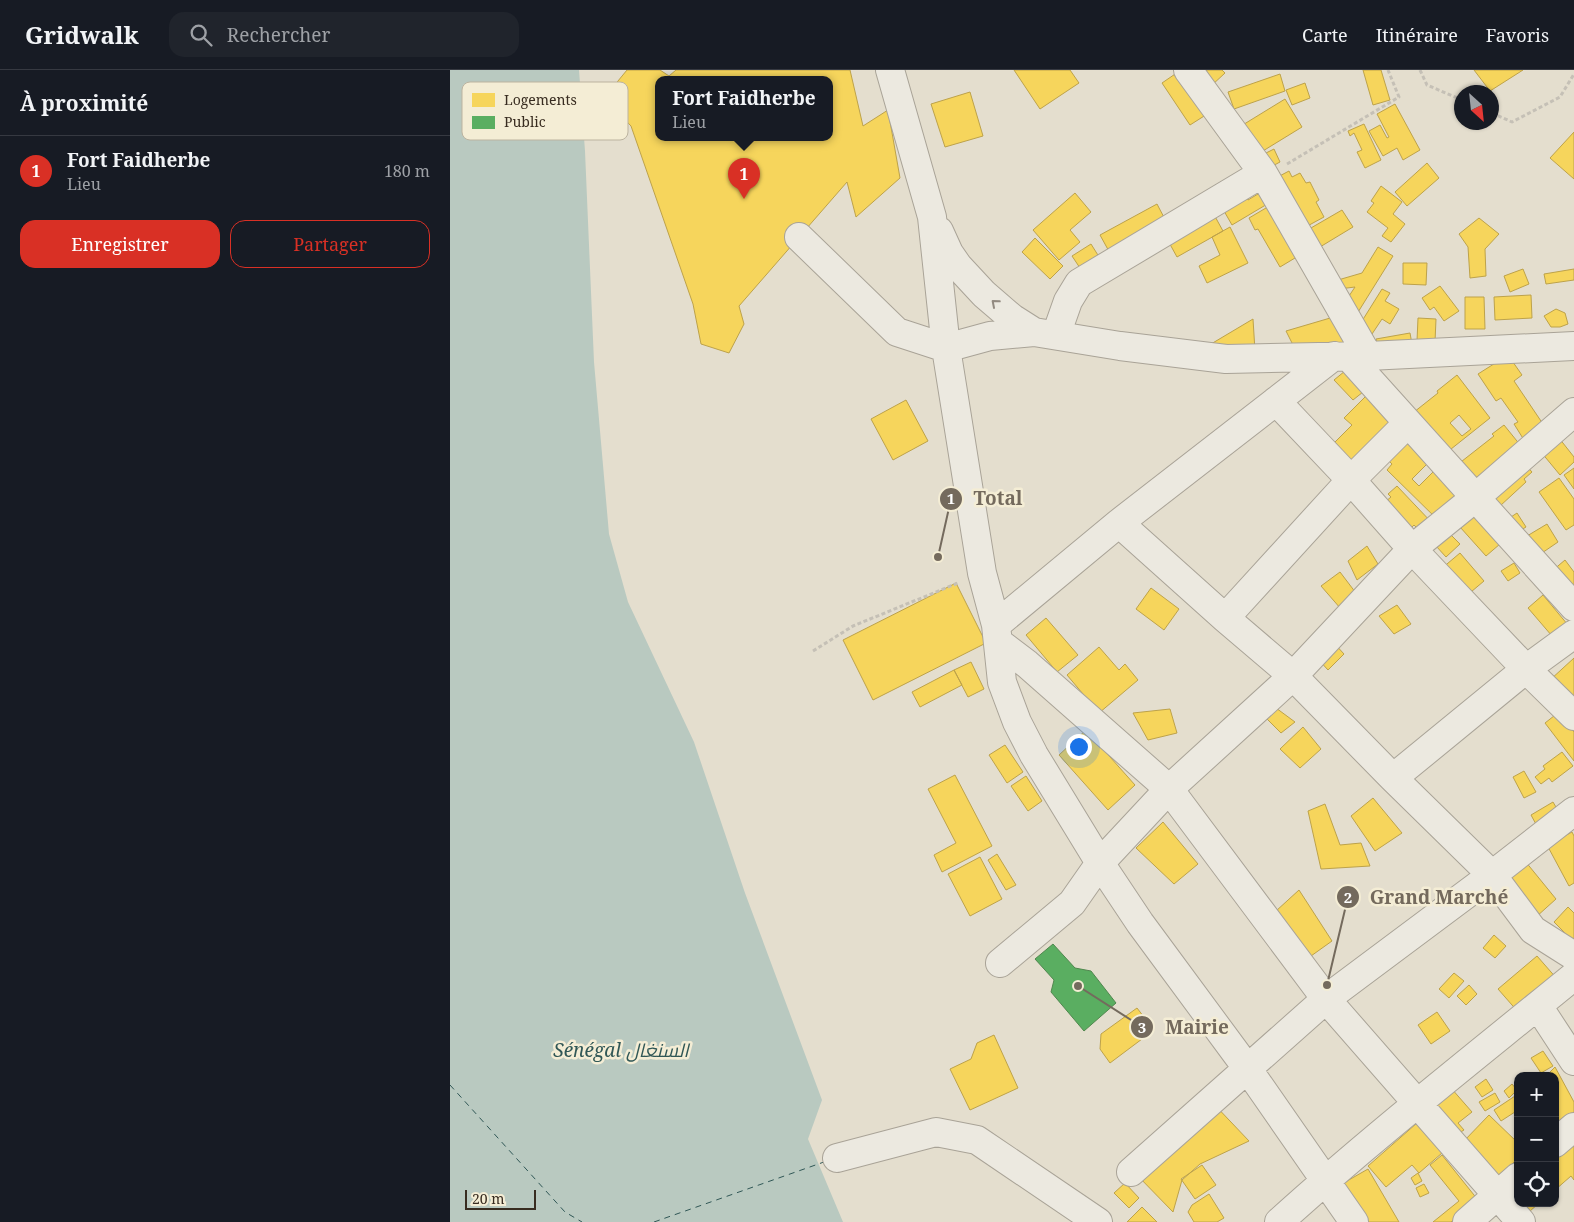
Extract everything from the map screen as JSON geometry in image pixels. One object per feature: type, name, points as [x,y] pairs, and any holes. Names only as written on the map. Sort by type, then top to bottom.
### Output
[{"type":"street","points":[[890,70],[932,217],[949,253],[958,266],[984,294],[1012,318],[1045,334]]},
{"type":"street","points":[[1188,70],[1263,173],[1350,356],[1574,607]]},
{"type":"street","points":[[1045,334],[1079,284],[1263,173]]},
{"type":"street","points":[[932,217],[946,348],[982,573],[997,633],[1002,682],[1018,722],[1034,755],[1100,863],[1140,923],[1247,1068],[1354,1222]]},
{"type":"street","points":[[799,237],[897,332],[946,348],[990,336],[1045,334],[1120,346],[1226,359],[1350,356],[1574,346]]},
{"type":"street","points":[[997,633],[1119,523],[1276,402],[1350,356]]},
{"type":"street","points":[[1276,402],[1412,549],[1526,669],[1574,716]]},
{"type":"street","points":[[1000,963],[1072,903],[1100,863],[1169,789],[1293,676],[1412,549],[1476,498],[1574,412]]},
{"type":"street","points":[[1226,618],[1350,480],[1408,423]]},
{"type":"street","points":[[1119,523],[1293,676],[1492,875],[1533,930],[1574,956]]},
{"type":"street","points":[[997,633],[1027,664],[1169,789],[1326,999],[1521,1222]]},
{"type":"street","points":[[1394,778],[1526,669],[1574,634]]},
{"type":"street","points":[[1131,1172],[1326,999],[1574,811]]},
{"type":"street","points":[[1279,1222],[1325,1180],[1417,1103],[1574,976]]},
{"type":"street","points":[[1538,1006],[1574,1061]]},
{"type":"street","points":[[1559,1139],[1574,1126]]},
{"type":"street","points":[[837,1158],[936,1132],[977,1140],[1098,1222]]},
{"type":"street","points":[[1468,1222],[1514,1180]]},
{"type":"path","points":[[1263,173],[1271,175],[1398,97],[1388,70]]},
{"type":"path","points":[[1420,70],[1427,85],[1454,97]]},
{"type":"path","points":[[1499,116],[1512,122],[1560,97],[1574,74]]},
{"type":"path","points":[[813,651],[853,626],[982,573]]},
{"type":"water","name":"Sénégal السنغال","points":[[450,70],[579,70],[580,82],[462,82],[462,140],[584,140],[594,362],[609,534],[628,602],[694,742],[745,893],[822,1100],[808,1139],[843,1222],[450,1222]]},
{"type":"building: Logements","points":[[627,70],[660,70],[669,76],[676,70],[850,70],[863,126],[888,110],[900,178],[856,217],[847,182],[739,306],[744,324],[729,353],[701,344],[693,304],[631,126],[628,123],[628,82],[617,82]]},
{"type":"building: Logements","points":[[1014,70],[1070,70],[1079,83],[1040,109]]},
{"type":"building: Logements","points":[[1181,70],[1212,111],[1190,125],[1162,83]]},
{"type":"building: Logements","points":[[1207,70],[1222,70],[1225,73],[1211,86],[1201,75]]},
{"type":"building: Logements","points":[[1363,70],[1381,70],[1390,100],[1373,105]]},
{"type":"building: Logements","points":[[1474,70],[1523,70],[1499,85],[1485,85]]},
{"type":"building: Logements","points":[[1280,74],[1285,91],[1234,109],[1228,92]]},
{"type":"building: Logements","points":[[1305,83],[1310,98],[1292,105],[1286,90]]},
{"type":"building: Logements","points":[[970,92],[983,136],[945,147],[931,104]]},
{"type":"building: Logements","points":[[1285,99],[1302,127],[1258,154],[1241,126]]},
{"type":"building: Logements","points":[[1395,104],[1420,150],[1403,160],[1397,148],[1383,156],[1369,131],[1380,125],[1387,138],[1389,137],[1377,114]]},
{"type":"building: Logements","points":[[1364,124],[1381,160],[1365,168],[1357,152],[1362,150],[1354,133],[1350,136],[1348,131]]},
{"type":"building: Logements","points":[[1574,132],[1574,179],[1550,158]]},
{"type":"building: Logements","points":[[1274,149],[1280,162],[1265,170],[1258,157]]},
{"type":"building: Logements","points":[[1427,163],[1439,178],[1407,206],[1395,192]]},
{"type":"building: Logements","points":[[1289,171],[1292,177],[1300,173],[1306,183],[1310,182],[1319,200],[1316,202],[1324,217],[1300,230],[1272,180]]},
{"type":"building: Logements","points":[[1257,182],[1269,203],[1232,225],[1220,204]],"holes":[[[1254,187],[1258,194],[1248,200],[1244,194]]]},
{"type":"building: Logements","points":[[1381,186],[1402,202],[1393,214],[1405,224],[1391,242],[1382,236],[1388,228],[1367,212],[1374,203],[1371,201]]},
{"type":"building: Logements","points":[[1075,193],[1091,212],[1070,230],[1080,242],[1059,260],[1033,230]]},
{"type":"building: Logements","points":[[1157,204],[1168,225],[1111,255],[1100,235]]},
{"type":"building: Logements","points":[[1271,205],[1300,255],[1280,267],[1258,229],[1255,230],[1249,218]]},
{"type":"building: Logements","points":[[1342,210],[1353,227],[1315,250],[1304,232]]},
{"type":"building: Logements","points":[[1212,211],[1223,231],[1177,257],[1166,237]]},
{"type":"building: Logements","points":[[1479,218],[1499,234],[1485,249],[1486,276],[1470,278],[1468,247],[1459,234]]},
{"type":"building: Logements","points":[[1230,227],[1248,263],[1207,283],[1199,266],[1220,255],[1212,237]]},
{"type":"building: Logements","points":[[1035,238],[1063,266],[1050,279],[1022,252]]},
{"type":"building: Logements","points":[[1091,244],[1101,260],[1082,271],[1072,256]]},
{"type":"building: Logements","points":[[1378,247],[1393,256],[1355,317],[1347,299],[1355,287],[1339,289],[1338,280],[1362,273]]},
{"type":"building: Logements","points":[[1403,263],[1427,263],[1426,285],[1403,284]]},
{"type":"building: Logements","points":[[1523,269],[1529,284],[1510,292],[1504,276]]},
{"type":"building: Logements","points":[[1574,269],[1574,280],[1546,284],[1544,274]]},
{"type":"building: Logements","points":[[1440,286],[1459,311],[1444,321],[1434,307],[1430,310],[1422,298]]},
{"type":"building: Logements","points":[[1382,289],[1390,293],[1385,301],[1399,309],[1390,324],[1382,319],[1370,337],[1357,329]]},
{"type":"building: Logements","points":[[1531,295],[1532,318],[1495,320],[1494,297]]},
{"type":"building: Logements","points":[[1465,297],[1484,297],[1485,329],[1465,329]]},
{"type":"building: Logements","points":[[1556,309],[1565,313],[1568,324],[1560,327],[1551,327],[1544,316]]},
{"type":"building: Logements","points":[[1337,316],[1355,348],[1298,355],[1286,331]]},
{"type":"building: Logements","points":[[1418,318],[1436,319],[1435,342],[1417,341]]},
{"type":"building: Logements","points":[[1253,319],[1255,351],[1211,344]]},
{"type":"building: Logements","points":[[1410,333],[1412,344],[1378,350],[1376,339]]},
{"type":"building: Logements","points":[[1508,355],[1522,375],[1514,381],[1545,427],[1524,440],[1514,424],[1518,422],[1501,398],[1496,401],[1478,374]]},
{"type":"building: Logements","points":[[1345,371],[1363,392],[1353,400],[1334,380]]},
{"type":"building: Logements","points":[[1457,375],[1490,418],[1441,457],[1409,416],[1438,393],[1437,391]],"holes":[[[1459,415],[1471,429],[1462,436],[1450,423]]]},
{"type":"building: Logements","points":[[1367,395],[1399,427],[1357,469],[1332,445],[1352,425],[1344,418]]},
{"type":"building: Logements","points":[[906,400],[928,441],[893,460],[871,419]]},
{"type":"building: Logements","points":[[1504,425],[1521,446],[1475,486],[1457,465],[1494,436],[1492,434]]},
{"type":"building: Logements","points":[[1405,438],[1429,462],[1412,479],[1419,486],[1436,469],[1467,500],[1442,524],[1387,470],[1392,464],[1386,458]]},
{"type":"building: Logements","points":[[1559,438],[1574,457],[1574,462],[1560,475],[1541,452]]},
{"type":"building: Logements","points":[[1523,462],[1532,472],[1524,479],[1526,482],[1500,506],[1488,494]]},
{"type":"building: Logements","points":[[1574,468],[1574,489],[1564,475]]},
{"type":"building: Logements","points":[[1559,478],[1574,499],[1574,525],[1566,530],[1539,492]]},
{"type":"building: Logements","points":[[1397,486],[1434,525],[1423,534],[1414,525],[1410,529],[1385,502],[1391,497],[1388,494]]},
{"type":"building: Logements","points":[[1517,513],[1526,527],[1516,533],[1508,519]]},
{"type":"building: Logements","points":[[1473,515],[1500,544],[1486,556],[1460,527]]},
{"type":"building: Logements","points":[[1547,524],[1558,542],[1539,555],[1527,536]]},
{"type":"building: Logements","points":[[1450,534],[1460,544],[1446,557],[1436,546]]},
{"type":"building: Logements","points":[[1367,546],[1378,564],[1357,580],[1348,561]]},
{"type":"building: Logements","points":[[1460,553],[1484,581],[1465,597],[1441,569]]},
{"type":"building: Logements","points":[[1565,560],[1574,572],[1574,592],[1552,571]]},
{"type":"building: Logements","points":[[1514,563],[1520,573],[1508,581],[1501,571]]},
{"type":"building: Logements","points":[[1340,572],[1359,597],[1341,609],[1321,586]]},
{"type":"building: Logements","points":[[956,583],[986,643],[873,700],[843,640]]},
{"type":"building: Logements","points":[[1151,588],[1179,609],[1164,630],[1136,609]]},
{"type":"building: Logements","points":[[1543,595],[1573,631],[1558,643],[1528,608]]},
{"type":"building: Logements","points":[[1397,605],[1411,624],[1394,634],[1379,616]]},
{"type":"building: Logements","points":[[1046,618],[1078,655],[1057,672],[1026,635]]},
{"type":"building: Logements","points":[[1333,642],[1344,654],[1328,670],[1318,659]]},
{"type":"building: Logements","points":[[1099,647],[1119,670],[1125,664],[1138,680],[1099,713],[1067,675]]},
{"type":"building: Logements","points":[[1574,658],[1574,706],[1550,680]]},
{"type":"building: Logements","points":[[971,662],[984,689],[968,697],[954,670]]},
{"type":"building: Logements","points":[[954,670],[962,685],[920,707],[912,692]]},
{"type":"building: Logements","points":[[1276,708],[1295,722],[1281,733],[1264,716]]},
{"type":"building: Logements","points":[[1170,709],[1177,733],[1148,740],[1133,713]]},
{"type":"building: Logements","points":[[1559,712],[1574,732],[1574,761],[1545,723]]},
{"type":"building: Logements","points":[[1303,727],[1321,749],[1300,768],[1280,749]]},
{"type":"building: Logements","points":[[1086,730],[1135,785],[1108,810],[1059,755]]},
{"type":"building: Logements","points":[[1005,745],[1023,772],[1007,783],[989,755]]},
{"type":"building: Logements","points":[[1562,752],[1573,766],[1552,782],[1549,778],[1541,784],[1535,777],[1545,769],[1543,766]]},
{"type":"building: Logements","points":[[1524,771],[1536,792],[1524,798],[1513,777]]},
{"type":"building: Logements","points":[[955,775],[992,846],[942,872],[934,855],[956,843],[928,789]]},
{"type":"building: Logements","points":[[1026,776],[1042,801],[1028,811],[1011,786]]},
{"type":"building: Logements","points":[[1373,798],[1402,833],[1375,851],[1351,816]]},
{"type":"building: Logements","points":[[1553,802],[1560,814],[1537,826],[1531,815]]},
{"type":"building: Logements","points":[[1325,804],[1340,845],[1361,843],[1370,866],[1321,869],[1308,811]]},
{"type":"building: Logements","points":[[1163,822],[1198,864],[1174,884],[1136,848]]},
{"type":"building: Logements","points":[[1572,832],[1574,836],[1574,883],[1569,886],[1547,845]]},
{"type":"building: Logements","points":[[997,854],[1016,885],[1006,890],[988,860]]},
{"type":"building: Logements","points":[[980,857],[1002,899],[970,916],[948,874]]},
{"type":"building: Logements","points":[[1525,861],[1556,899],[1536,917],[1504,879]]},
{"type":"building: Logements","points":[[1299,890],[1332,941],[1311,956],[1276,911]]},
{"type":"building: Logements","points":[[1568,907],[1574,913],[1574,942],[1554,922]]},
{"type":"building: Logements","points":[[1494,935],[1506,946],[1495,958],[1483,948]]},
{"type":"building: Logements","points":[[1537,956],[1558,980],[1519,1013],[1498,989]]},
{"type":"building: Logements","points":[[1454,973],[1464,981],[1449,998],[1439,989]]},
{"type":"building: Logements","points":[[1469,985],[1477,994],[1466,1005],[1457,996]]},
{"type":"building: Logements","points":[[1137,1008],[1154,1030],[1110,1063],[1100,1049],[1101,1034]]},
{"type":"building: Logements","points":[[1437,1012],[1450,1031],[1431,1044],[1418,1025]]},
{"type":"building: Logements","points":[[994,1035],[1018,1088],[970,1110],[950,1069],[971,1059],[977,1043]]},
{"type":"building: Logements","points":[[1543,1051],[1553,1066],[1540,1072],[1531,1058]]},
{"type":"building: Logements","points":[[1555,1067],[1558,1072],[1550,1072]]},
{"type":"building: Logements","points":[[1559,1074],[1574,1102],[1574,1113],[1559,1126]]},
{"type":"building: Logements","points":[[1486,1079],[1493,1090],[1482,1097],[1475,1087]]},
{"type":"building: Logements","points":[[1512,1084],[1514,1086],[1514,1093],[1509,1098],[1504,1091]]},
{"type":"building: Logements","points":[[1451,1088],[1472,1112],[1458,1123],[1464,1130],[1459,1133],[1434,1102]]},
{"type":"building: Logements","points":[[1495,1093],[1500,1102],[1485,1111],[1479,1102]]},
{"type":"building: Logements","points":[[1514,1097],[1514,1113],[1501,1121],[1494,1110]]},
{"type":"building: Logements","points":[[1211,1101],[1249,1141],[1200,1164],[1182,1180],[1173,1212],[1135,1173]]},
{"type":"building: Logements","points":[[1489,1115],[1514,1139],[1514,1162],[1499,1177],[1463,1142]]},
{"type":"building: Logements","points":[[1417,1123],[1442,1153],[1419,1173],[1412,1165],[1386,1187],[1368,1166]]},
{"type":"building: Logements","points":[[1574,1144],[1574,1180],[1571,1176],[1559,1186],[1559,1162],[1559,1157]]},
{"type":"building: Logements","points":[[1442,1155],[1478,1200],[1451,1222],[1433,1222],[1459,1201],[1430,1165]]},
{"type":"building: Logements","points":[[1202,1165],[1216,1185],[1195,1199],[1181,1179]]},
{"type":"building: Logements","points":[[1368,1169],[1399,1222],[1361,1222],[1340,1185]]},
{"type":"building: Logements","points":[[1418,1173],[1422,1181],[1415,1185],[1411,1178]]},
{"type":"building: Logements","points":[[1125,1183],[1139,1198],[1129,1208],[1114,1193]]},
{"type":"building: Logements","points":[[1424,1184],[1429,1193],[1420,1197],[1416,1188]]},
{"type":"building: Logements","points":[[1209,1194],[1224,1218],[1217,1222],[1194,1222],[1188,1212],[1192,1205]]},
{"type":"building: Logements","points":[[1142,1207],[1157,1222],[1127,1222]]},
{"type":"building: Logements","points":[[1525,1207],[1535,1207],[1529,1212]]},
{"type":"building: Public","points":[[1053,944],[1075,968],[1091,971],[1116,1003],[1084,1031],[1051,992],[1054,980],[1035,959]]},
{"type":"ferry route","points":[[450,1085],[565,1212],[582,1222]]},
{"type":"ferry route","points":[[654,1222],[824,1162]]},
{"type":"place","name":"Fort Faidherbe","points":[[744,199]]},
{"type":"place","name":"Total","points":[[938,557]]},
{"type":"place","name":"Grand Marché","points":[[1327,985]]},
{"type":"place","name":"Mairie","points":[[1078,986]]}]
